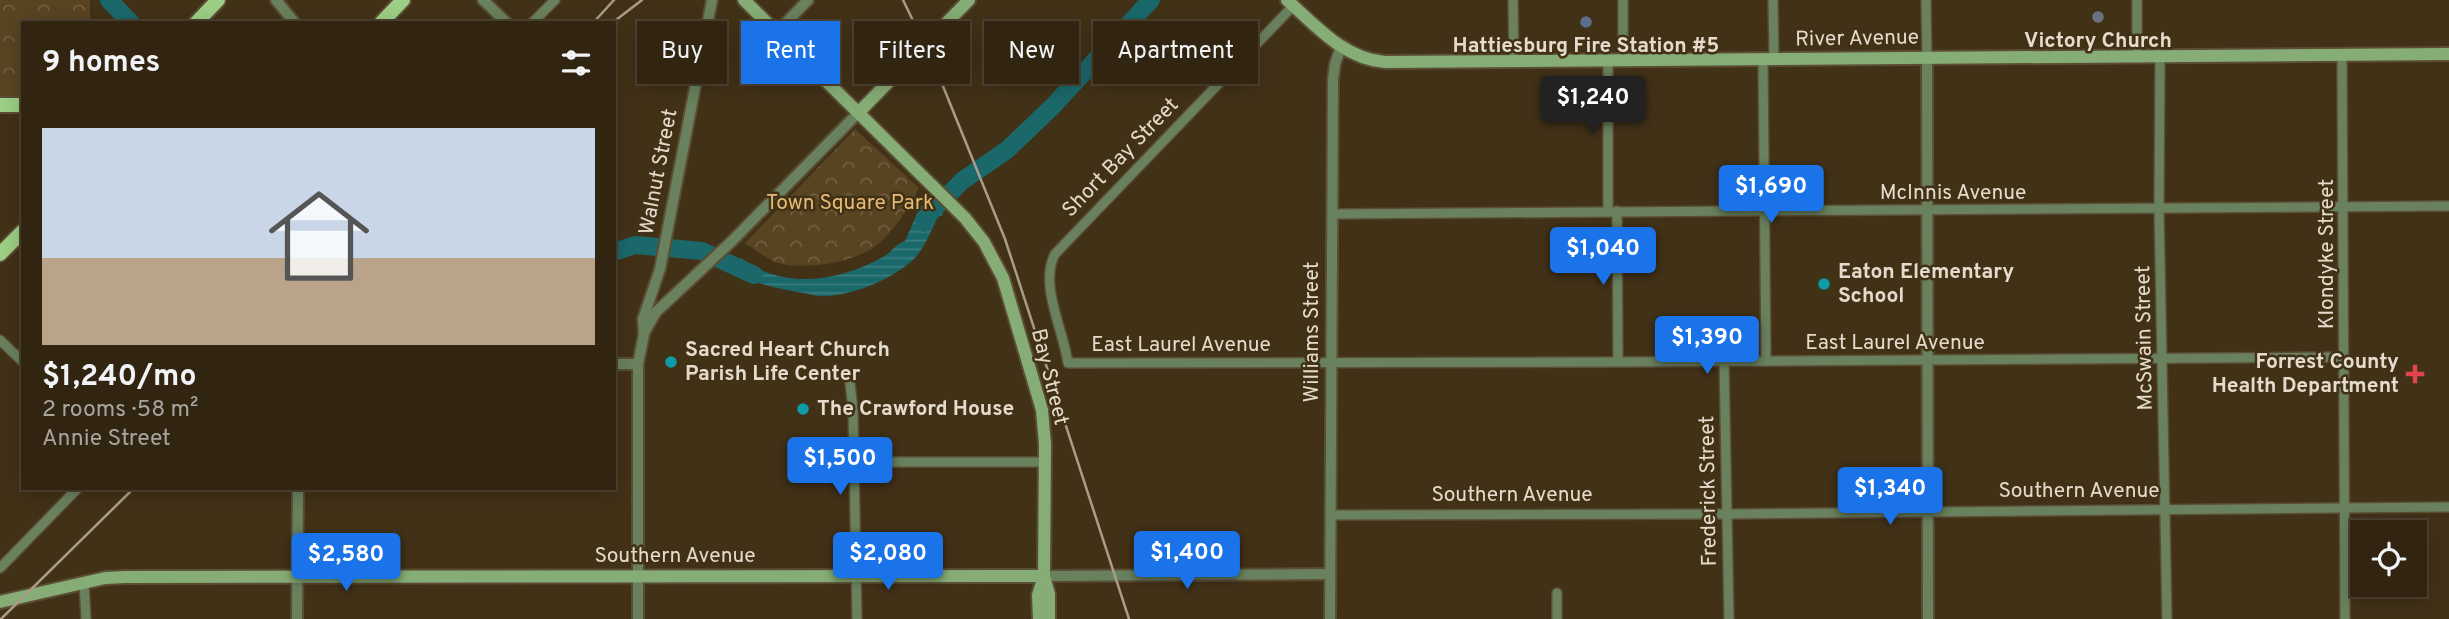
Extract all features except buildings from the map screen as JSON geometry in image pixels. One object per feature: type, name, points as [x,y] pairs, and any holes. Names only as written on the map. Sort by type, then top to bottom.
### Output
[{"type":"main road","points":[[198,21],[218,0]]},
{"type":"main road","points":[[383,21],[403,0]]},
{"type":"main road","name":"Bay Street","points":[[744,0],[766,21]]},
{"type":"main road","points":[[859,112],[969,0]]},
{"type":"main road","name":"River Avenue","points":[[1290,3],[1341,47],[1358,57],[1378,61],[2449,54]]},
{"type":"main road","name":"Bay Street","points":[[830,84],[952,205],[984,242],[1003,278],[1040,401],[1044,427],[1044,576],[1049,594],[1049,619]]},
{"type":"main road","points":[[0,105],[21,105]]},
{"type":"main road","points":[[0,254],[21,232]]},
{"type":"main road","name":"Bay Street","points":[[1039,619],[1038,595],[1044,576]]},
{"type":"main road","name":"Southern Avenue","points":[[0,602],[84,583],[125,577],[1044,576]]},
{"type":"street","points":[[276,0],[293,21]]},
{"type":"street","points":[[483,0],[504,21]]},
{"type":"street","points":[[534,21],[555,0]]},
{"type":"street","name":"Walnut Street","points":[[638,619],[638,364],[644,334],[643,320],[661,264],[712,0]]},
{"type":"street","points":[[788,21],[808,0]]},
{"type":"street","points":[[1513,0],[1514,62]]},
{"type":"street","points":[[1623,0],[1623,61]]},
{"type":"street","points":[[1766,361],[1764,210],[1773,0]]},
{"type":"street","points":[[1926,0],[1928,619]]},
{"type":"street","points":[[2137,0],[2137,57]]},
{"type":"street","name":"Short Bay Street","points":[[1068,363],[1048,283],[1049,268],[1055,254],[1290,3]]},
{"type":"street","name":"Williams Street","points":[[1330,619],[1333,80],[1341,47]]},
{"type":"street","name":"Klondyke Street","points":[[2342,56],[2345,619]]},
{"type":"street","name":"McSwain Street","points":[[2160,57],[2159,209],[2167,619]]},
{"type":"street","points":[[1608,61],[1618,362]]},
{"type":"street","points":[[644,334],[656,312],[732,241],[859,112]]},
{"type":"street","name":"McInnis Avenue","points":[[1332,214],[2449,206]]},
{"type":"street","points":[[661,264],[664,287],[674,295]]},
{"type":"street","points":[[0,340],[21,360]]},
{"type":"street","name":"East Laurel Avenue","points":[[1068,363],[2345,356]]},
{"type":"street","name":"Frederick Street","points":[[1724,361],[1729,619]]},
{"type":"street","points":[[616,364],[638,364]]},
{"type":"street","points":[[849,374],[854,462],[856,619]]},
{"type":"street","points":[[854,462],[1045,462]]},
{"type":"street","points":[[0,568],[76,490]]},
{"type":"street","points":[[297,619],[298,490]]},
{"type":"street","name":"Southern Avenue","points":[[1331,515],[2449,507]]},
{"type":"street","name":"Southern Avenue","points":[[1044,576],[1331,574]]},
{"type":"street","points":[[84,583],[86,619]]},
{"type":"street","points":[[1557,593],[1557,619]]},
{"type":"green space","points":[[0,0],[90,0],[90,21],[21,21],[21,105],[0,105]]},
{"type":"green space","name":"Town Square Park","points":[[855,129],[919,188],[890,233],[877,245],[855,257],[811,266],[773,261],[745,243]]},
{"type":"water","points":[[931,200],[943,211],[942,216],[938,216],[918,254],[895,273],[860,289],[817,296],[766,285],[731,270],[741,258],[757,268],[793,279],[830,277],[849,272],[883,257],[905,241],[920,207]]},
{"type":"waterway","points":[[109,0],[129,21]]},
{"type":"waterway","points":[[925,223],[927,216],[962,181],[1007,150],[1053,106],[1151,0]]},
{"type":"waterway","points":[[616,251],[635,245],[702,251],[754,275]]},
{"type":"railway","points":[[595,21],[614,0]]},
{"type":"railway","points":[[615,21],[642,0]]},
{"type":"railway","points":[[903,0],[934,64],[1005,239],[1129,619]]},
{"type":"railway","points":[[1,619],[132,490]]},
{"type":"place","name":"Victory Church","points":[[2098,17]]},
{"type":"place","name":"Hattiesburg Fire Station #5","points":[[1586,22]]},
{"type":"place","name":"Eaton Elementary School","points":[[1824,284]]},
{"type":"place","name":"Sacred Heart Church Parish Life Center","points":[[671,362]]},
{"type":"place","name":"Forrest County Health Department","points":[[2415,374]]},
{"type":"place","name":"The Crawford House","points":[[803,409]]}]
